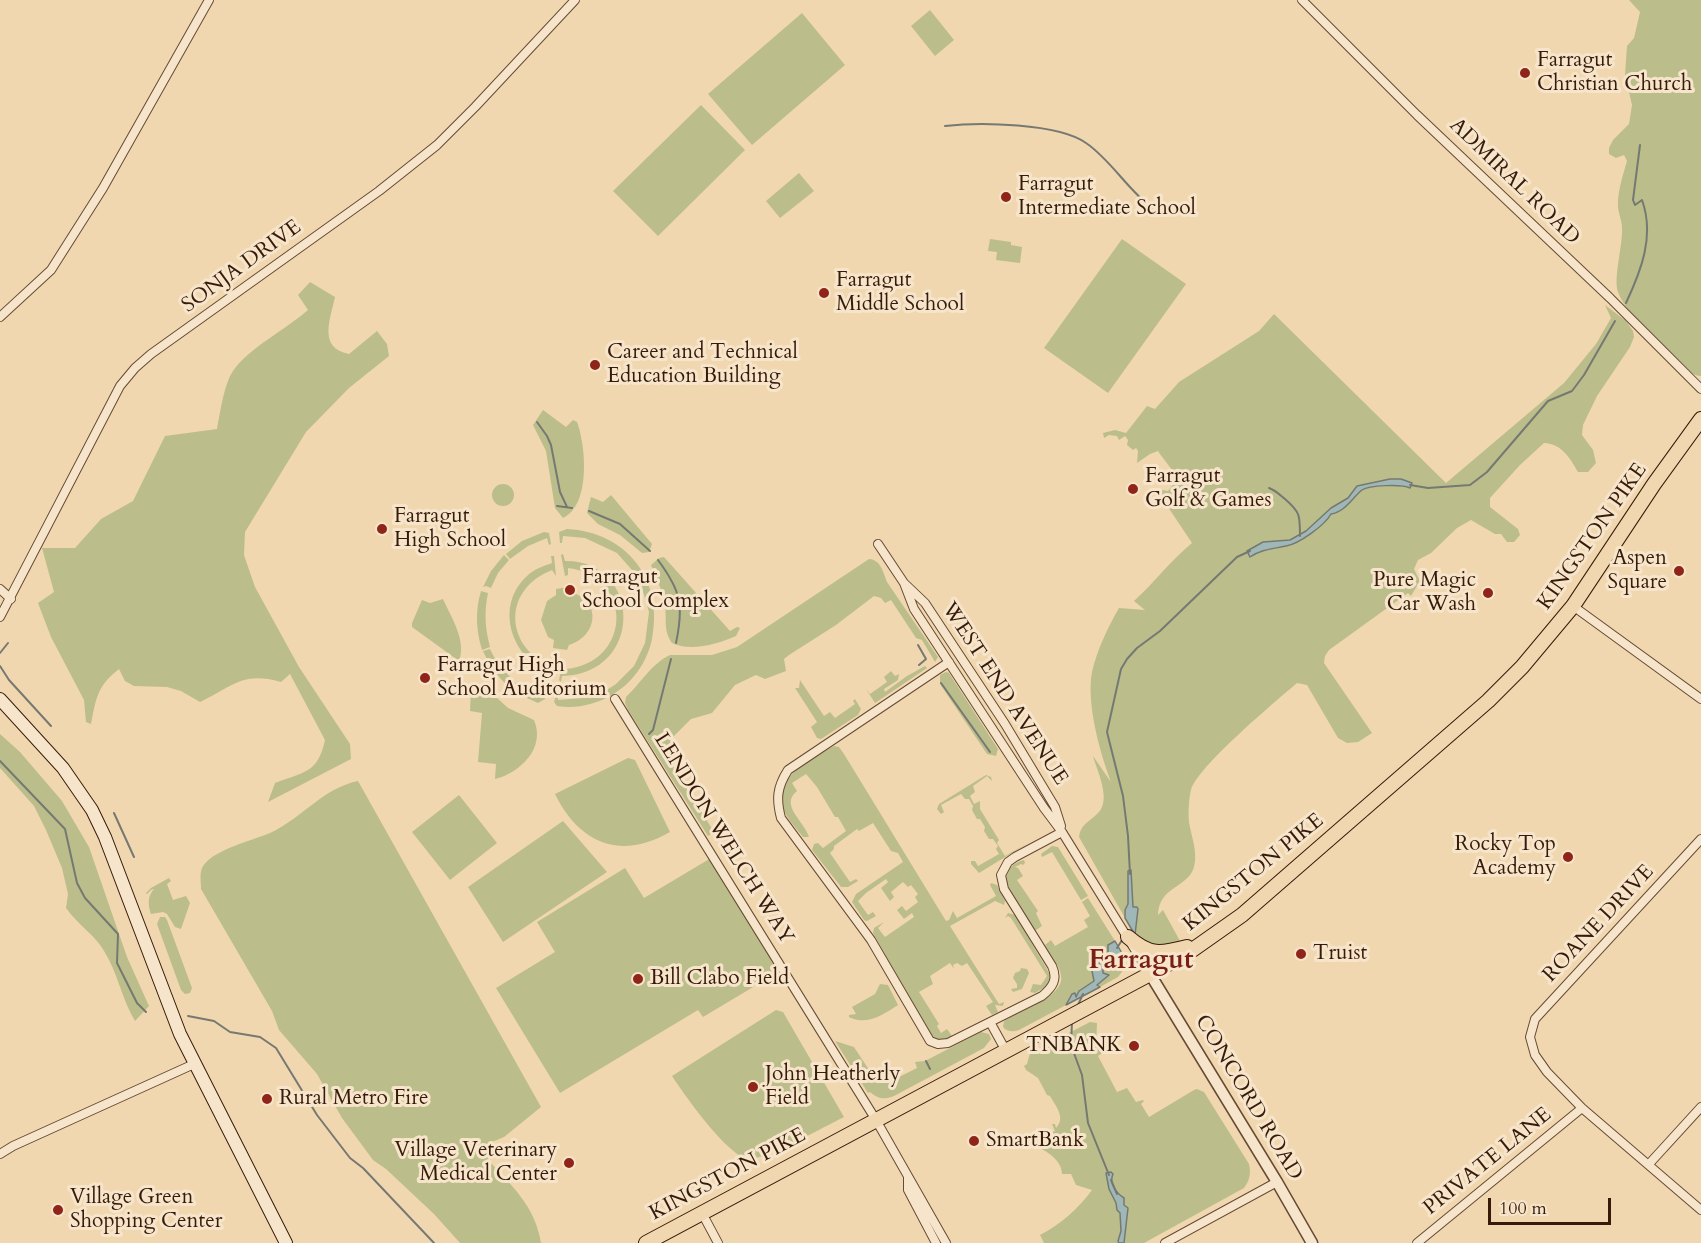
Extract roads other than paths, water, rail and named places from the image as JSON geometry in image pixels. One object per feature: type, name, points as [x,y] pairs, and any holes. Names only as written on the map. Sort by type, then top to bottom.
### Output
[{"type":"main road","name":"KINGSTON PIKE","points":[[646,1243],[1150,974],[1203,943],[1242,915],[1488,701],[1522,667],[1573,606],[1654,484],[1701,419]]},
{"type":"main road","points":[[0,699],[63,768],[96,819],[112,854],[161,988],[194,1064],[286,1243]]},
{"type":"main road","points":[[1127,936],[1146,951],[1155,953],[1203,943]]},
{"type":"street","points":[[0,317],[51,270],[103,188],[209,0]]},
{"type":"street","name":"SONJA DRIVE","points":[[0,616],[11,599],[31,554],[120,386],[135,368],[160,347],[379,191],[437,145],[575,0]]},
{"type":"street","name":"ADMIRAL ROAD","points":[[1302,0],[1417,115],[1610,298],[1701,389]]},
{"type":"street","name":"WEST END AVENUE","points":[[878,544],[904,583],[914,609],[1062,832],[1150,974]]},
{"type":"street","name":"WEST END AVENUE","points":[[904,583],[925,603],[1005,724],[1055,807],[1062,832]]},
{"type":"street","points":[[0,589],[11,599]]},
{"type":"street","points":[[1573,606],[1701,699]]},
{"type":"street","points":[[949,662],[788,770],[778,788],[777,802],[781,818],[871,940],[930,1041],[938,1044],[948,1043],[1042,996],[1053,985],[1055,974],[1004,889],[1001,874],[1014,857],[1062,832]]},
{"type":"street","name":"LENDON WELCH WAY","points":[[615,699],[876,1120],[908,1178]]},
{"type":"street","name":"ROANE DRIVE","points":[[1582,1108],[1547,1072],[1535,1054],[1530,1037],[1535,1019],[1701,839]]},
{"type":"street","name":"CONCORD ROAD","points":[[1150,974],[1312,1243]]},
{"type":"street","points":[[990,1022],[1006,1051]]},
{"type":"street","points":[[0,1154],[194,1064]]},
{"type":"street","points":[[1649,1164],[1701,1107]]},
{"type":"street","points":[[1582,1108],[1701,1210]]},
{"type":"street","name":"PRIVATE LANE","points":[[1417,1243],[1582,1108]]},
{"type":"street","points":[[908,1178],[908,1190],[936,1243]]},
{"type":"street","points":[[908,1178],[946,1243]]},
{"type":"street","points":[[1165,1243],[1277,1182]]},
{"type":"street","points":[[702,1213],[718,1243]]},
{"type":"water","points":[[1401,479],[1412,483],[1410,488],[1386,486],[1366,488],[1304,538],[1291,545],[1263,551],[1250,557],[1247,551],[1263,542],[1290,540],[1306,531],[1331,508],[1348,498],[1357,486]]},
{"type":"water","points":[[1131,870],[1133,907],[1138,909],[1135,935],[1125,918],[1128,904],[1128,871]]},
{"type":"water","points":[[1115,941],[1123,955],[1116,957],[1103,967],[1103,973],[1109,975],[1097,985],[1100,987],[1066,1005],[1072,994],[1075,993],[1076,997],[1079,991],[1094,981],[1092,971],[1108,953],[1108,945]]},
{"type":"water","points":[[1111,1172],[1114,1188],[1124,1198],[1124,1205],[1128,1208],[1124,1243],[1118,1241],[1121,1231],[1120,1213],[1109,1189],[1106,1173]]},
{"type":"waterway","points":[[945,126],[997,124],[1038,128],[1073,136],[1095,150],[1152,208]]},
{"type":"waterway","points":[[1626,303],[1637,278],[1647,240],[1646,213],[1642,200],[1635,205],[1633,200],[1640,145]]},
{"type":"waterway","points":[[1410,485],[1428,488],[1470,485],[1487,472],[1548,401],[1572,391],[1584,375],[1615,321]]},
{"type":"waterway","points":[[537,422],[551,445],[560,492],[567,507]]},
{"type":"waterway","points":[[1269,488],[1281,495],[1296,511],[1299,518],[1300,536]]},
{"type":"waterway","points":[[557,506],[572,508]]},
{"type":"waterway","points":[[589,511],[620,524],[650,551]]},
{"type":"waterway","points":[[1130,874],[1123,796],[1107,732],[1121,669],[1137,648],[1160,631],[1237,557],[1250,551]]},
{"type":"waterway","points":[[658,560],[672,581],[679,599],[680,618],[676,643]]},
{"type":"waterway","points":[[0,653],[8,643]]},
{"type":"waterway","points":[[918,645],[926,659],[919,665]]},
{"type":"waterway","points":[[649,734],[653,730],[671,659]]},
{"type":"waterway","points":[[0,666],[9,680],[51,726]]},
{"type":"waterway","points":[[941,683],[990,752]]},
{"type":"waterway","points":[[0,761],[65,829],[77,883],[85,898],[118,934],[117,963],[137,1003],[146,1012]]},
{"type":"waterway","points":[[114,813],[134,857]]},
{"type":"waterway","points":[[1117,948],[1124,937]]},
{"type":"waterway","points":[[1078,1005],[1083,994]]},
{"type":"waterway","points":[[188,1016],[214,1021],[230,1032],[260,1037],[276,1048],[317,1115],[350,1158],[363,1168],[434,1243]]},
{"type":"waterway","points":[[1072,1022],[1071,1045],[1082,1075],[1088,1123],[1109,1175]]},
{"type":"waterway","points":[[926,1061],[930,1069]]},
{"type":"waterway","points":[[1111,1180],[1117,1194]]},
{"type":"place","name":"Farragut Christian Church","points":[[1525,73]]},
{"type":"place","name":"Farragut Intermediate School","points":[[1006,197]]},
{"type":"place","name":"Farragut Middle School","points":[[824,293]]},
{"type":"place","name":"Career and Technical Education Building","points":[[595,365]]},
{"type":"place","name":"Farragut Golf & Games","points":[[1133,489]]},
{"type":"place","name":"Farragut High School","points":[[382,529]]},
{"type":"place","name":"Aspen Square","points":[[1679,571]]},
{"type":"place","name":"Farragut School Complex","points":[[570,590]]},
{"type":"place","name":"Pure Magic Car Wash","points":[[1488,593]]},
{"type":"place","name":"Farragut High School Auditorium","points":[[425,678]]},
{"type":"place","name":"Rocky Top Academy","points":[[1568,857]]},
{"type":"place","name":"Truist","points":[[1301,954]]},
{"type":"place","name":"Bill Clabo Field","points":[[638,979]]},
{"type":"place","name":"TNBANK","points":[[1134,1046]]},
{"type":"place","name":"John Heatherly Field","points":[[753,1087]]},
{"type":"place","name":"Rural Metro Fire","points":[[267,1099]]},
{"type":"place","name":"SmartBank","points":[[974,1141]]},
{"type":"place","name":"Village Veterinary Medical Center","points":[[569,1163]]},
{"type":"place","name":"Village Green Shopping Center","points":[[58,1210]]},
{"type":"district","name":"Farragut","points":[[1141,962]]}]
